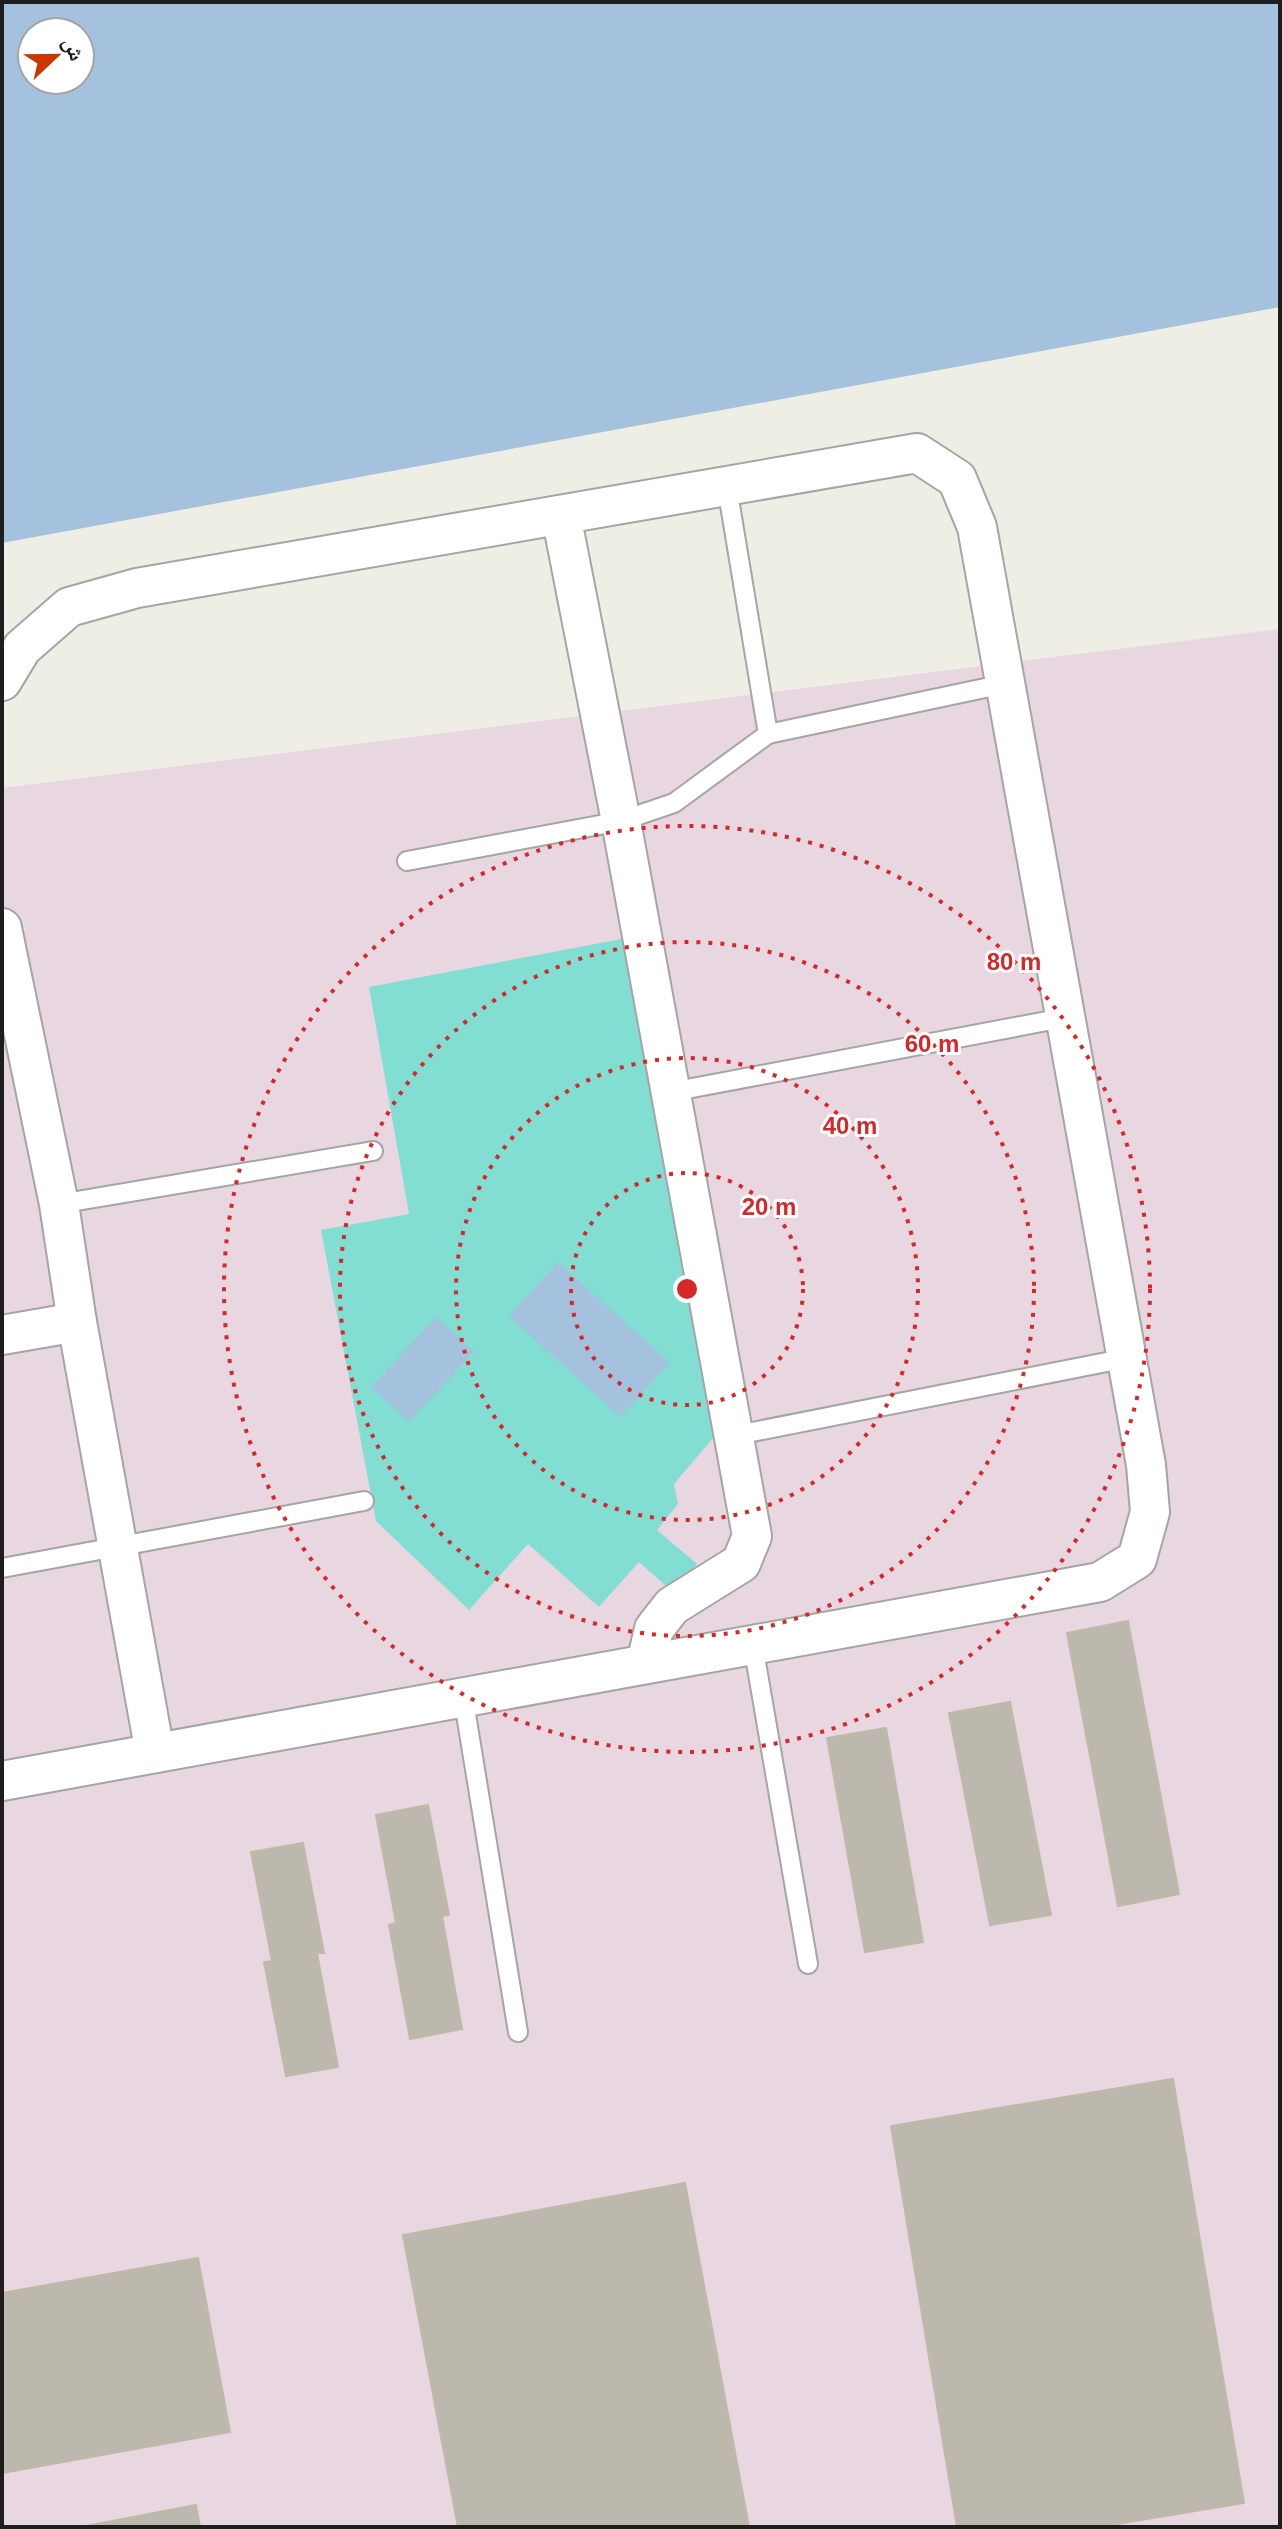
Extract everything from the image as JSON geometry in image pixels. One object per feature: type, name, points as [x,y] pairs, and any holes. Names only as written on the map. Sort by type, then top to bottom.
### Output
[{"type":"street","points":[[2,681],[22,648],[69,607],[137,588],[917,453],[957,479],[977,527],[1063,1018],[1146,1465],[1150,1512],[1137,1559],[1100,1582],[2,1781]]},
{"type":"street","points":[[561,515],[621,821],[752,1536],[741,1563],[672,1606],[654,1629],[646,1664]]},
{"type":"street","points":[[2,928],[59,1204],[77,1322],[155,1753]]},
{"type":"street","points":[[2,1335],[77,1322]]},
{"type":"lane","points":[[727,487],[768,734]]},
{"type":"lane","points":[[407,861],[621,821],[674,803],[768,734],[1004,684]]},
{"type":"lane","points":[[671,1092],[1063,1018]]},
{"type":"lane","points":[[59,1204],[373,1151]]},
{"type":"lane","points":[[732,1436],[1127,1358]]},
{"type":"lane","points":[[2,1568],[364,1501]]},
{"type":"lane","points":[[753,1645],[808,1964]]},
{"type":"lane","points":[[463,1696],[518,2032]]},
{"type":"shaded area","points":[[2,2],[1280,2],[1280,307],[2,543]]},
{"type":"shaded area","points":[[1280,629],[1280,2527],[2,2527],[2,788]]},
{"type":"shaded area","points":[[627,938],[718,1432],[674,1484],[678,1504],[657,1530],[697,1564],[675,1594],[639,1562],[599,1607],[528,1544],[469,1610],[376,1521],[321,1230],[409,1214],[369,987]]},
{"type":"shaded area","points":[[558,1262],[670,1363],[620,1417],[509,1316]]},
{"type":"shaded area","points":[[436,1317],[474,1352],[409,1422],[371,1387]]},
{"type":"building","points":[[1128,1621],[1179,1894],[1118,1906],[1067,1633]]},
{"type":"building","points":[[1010,1702],[1051,1915],[990,1925],[949,1713]]},
{"type":"building","points":[[886,1728],[923,1942],[865,1952],[827,1738]]},
{"type":"building","points":[[428,1805],[449,1915],[442,1916],[462,2029],[410,2039],[389,1925],[396,1923],[376,1815]]},
{"type":"building","points":[[303,1843],[324,1953],[317,1953],[338,2067],[286,2076],[264,1962],[272,1961],[251,1852]]},
{"type":"building","points":[[1173,2079],[1244,2503],[1099,2527],[957,2527],[891,2126]]},
{"type":"building","points":[[685,2183],[749,2527],[458,2527],[403,2235]]},
{"type":"building","points":[[198,2258],[230,2432],[2,2473],[2,2293]]},
{"type":"building","points":[[196,2505],[200,2527],[81,2527]]}]
